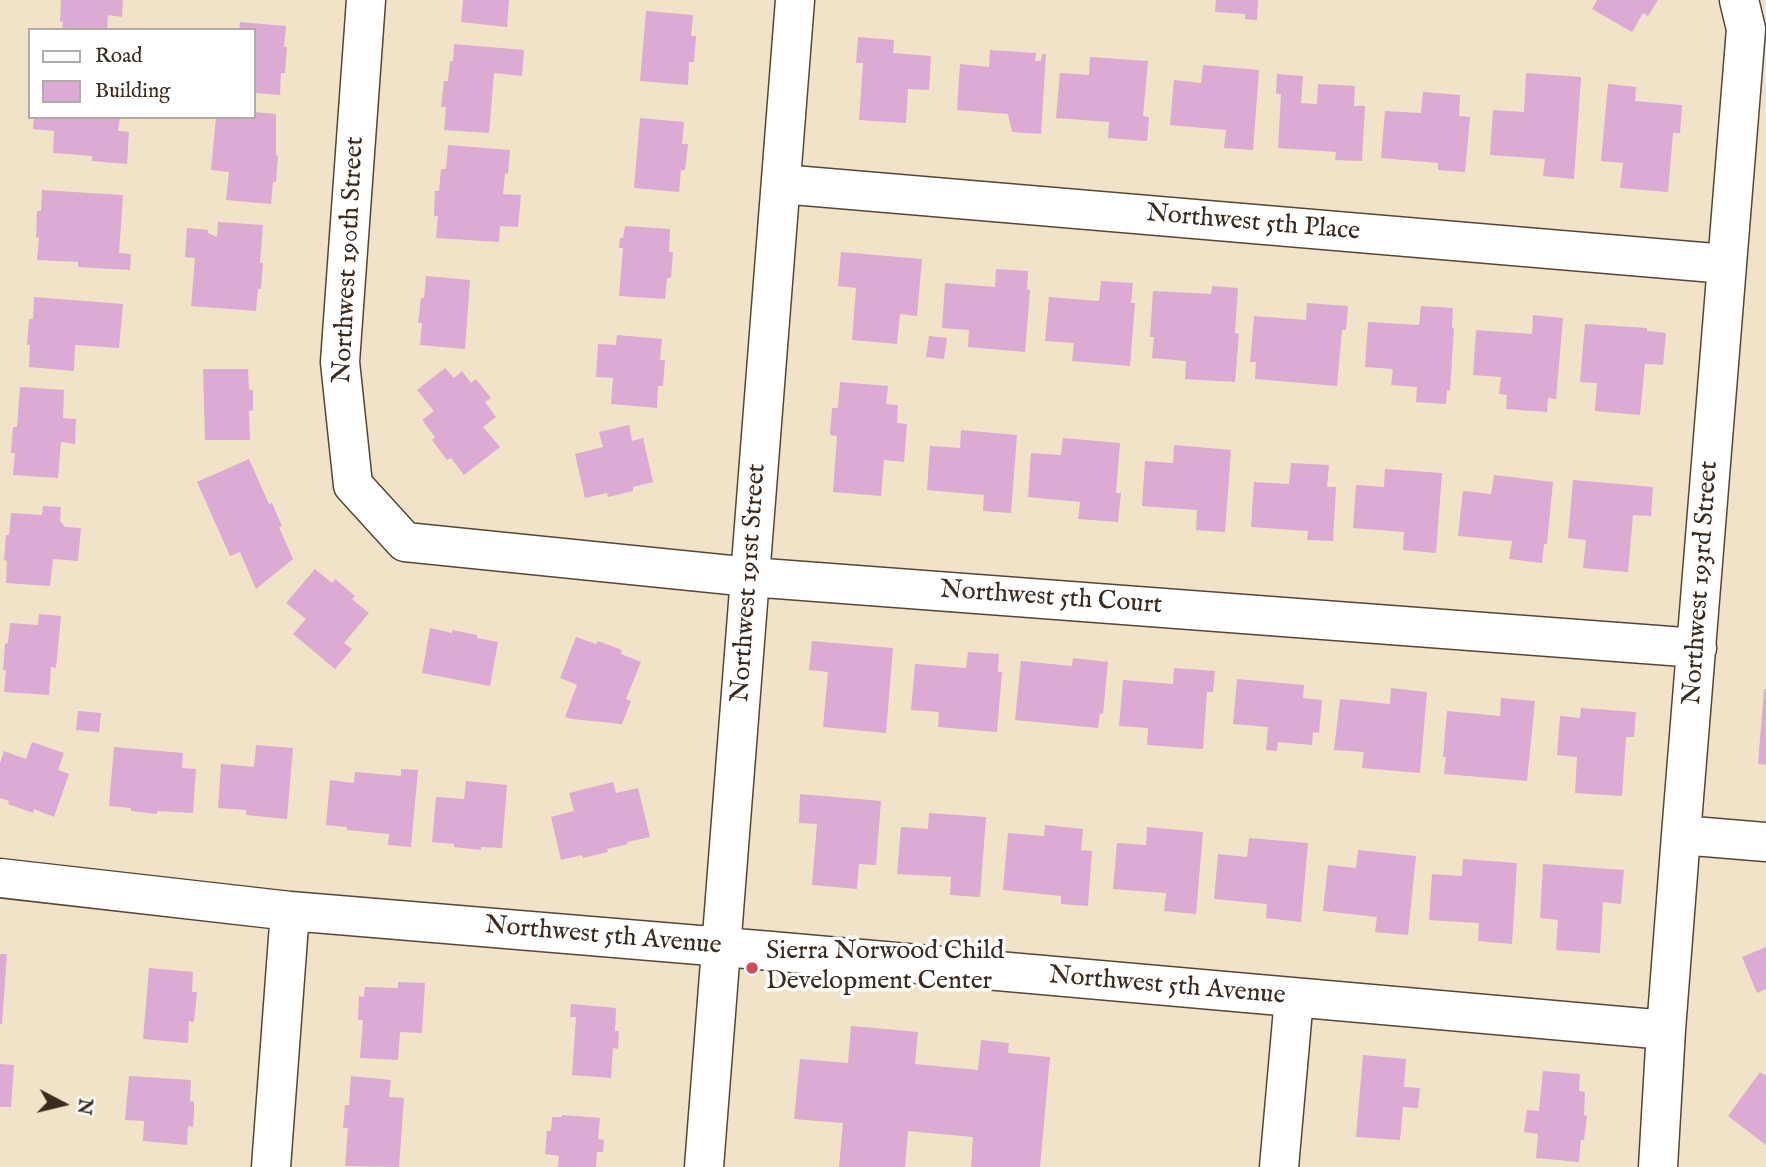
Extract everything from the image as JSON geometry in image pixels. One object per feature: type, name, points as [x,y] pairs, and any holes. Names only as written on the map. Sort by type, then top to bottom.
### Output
[{"type":"street","name":"Northwest 190th Street","points":[[366,0],[340,362],[353,485],[405,542]]},
{"type":"street","name":"Northwest 191st Street","points":[[704,1167],[795,0]]},
{"type":"street","name":"Northwest 193rd Street","points":[[1658,1167],[1681,835],[1746,29],[1739,0]]},
{"type":"street","name":"Northwest 5th Place","points":[[781,184],[1726,264]]},
{"type":"street","name":"Northwest 5th Court","points":[[405,542],[750,577],[1697,648]]},
{"type":"street","points":[[1681,835],[1766,842]]},
{"type":"street","name":"Northwest 5th Avenue","points":[[0,878],[290,911],[721,946],[1666,1030]]},
{"type":"street","points":[[271,1167],[290,911]]},
{"type":"street","points":[[1279,1167],[1294,998]]},
{"type":"building","points":[[61,0],[123,0],[122,17],[108,15],[107,28],[62,28],[63,22],[60,21]]},
{"type":"building","points":[[463,0],[509,0],[507,27],[461,22]]},
{"type":"building","points":[[1216,0],[1258,0],[1257,20],[1245,19],[1245,14],[1215,12]]},
{"type":"building","points":[[1597,0],[1658,0],[1648,16],[1643,13],[1632,32],[1592,9]]},
{"type":"building","points":[[646,11],[693,15],[691,36],[696,36],[694,62],[689,62],[688,85],[640,81]]},
{"type":"building","points":[[240,22],[286,26],[285,73],[281,73],[280,95],[256,93],[256,28],[239,28]]},
{"type":"building","points":[[858,37],[894,40],[893,53],[931,56],[929,90],[908,89],[906,123],[859,120],[863,63],[856,63]]},
{"type":"building","points":[[454,44],[524,50],[522,76],[494,73],[489,133],[444,130],[446,107],[441,107],[444,81],[448,81]]},
{"type":"building","points":[[990,50],[1036,53],[1035,61],[1041,61],[1042,54],[1046,54],[1041,134],[1012,132],[1008,114],[957,110],[960,64],[989,67]]},
{"type":"building","points":[[1090,57],[1148,61],[1143,116],[1149,117],[1147,141],[1108,138],[1109,122],[1056,118],[1060,73],[1089,75]]},
{"type":"building","points":[[1203,65],[1259,70],[1253,150],[1224,148],[1226,130],[1170,125],[1174,80],[1201,83]]},
{"type":"building","points":[[1526,73],[1581,77],[1574,179],[1543,176],[1545,159],[1490,155],[1493,110],[1524,112]]},
{"type":"building","points":[[1277,74],[1303,76],[1301,103],[1317,104],[1318,84],[1355,86],[1354,106],[1365,106],[1362,161],[1335,160],[1336,152],[1278,148],[1281,94],[1276,94]]},
{"type":"building","points":[[1608,84],[1636,87],[1635,101],[1682,105],[1680,133],[1673,133],[1668,192],[1620,188],[1623,163],[1601,161]]},
{"type":"building","points":[[1423,92],[1460,95],[1459,116],[1470,117],[1465,172],[1438,170],[1438,163],[1381,158],[1385,111],[1421,113]]},
{"type":"building","points":[[256,112],[276,114],[278,156],[271,204],[226,200],[229,172],[211,170],[216,119],[256,119]]},
{"type":"building","points":[[640,118],[684,122],[682,144],[688,144],[679,192],[634,188]]},
{"type":"building","points":[[34,119],[120,119],[118,131],[129,132],[127,164],[92,161],[92,156],[53,153],[54,131],[33,129]]},
{"type":"building","points":[[448,145],[510,150],[503,194],[521,195],[518,227],[500,226],[499,242],[436,238],[438,216],[434,216],[435,191],[439,191],[441,169],[446,169]]},
{"type":"building","points":[[42,190],[123,195],[119,253],[131,254],[130,270],[78,267],[78,262],[37,260],[37,211],[41,211]]},
{"type":"building","points":[[218,222],[263,225],[261,289],[258,289],[256,311],[191,306],[195,258],[185,257],[187,228],[208,230],[208,233],[217,237]]},
{"type":"building","points":[[625,226],[670,229],[669,252],[673,252],[671,278],[667,278],[665,299],[619,296],[623,248],[619,248]]},
{"type":"building","points":[[841,252],[922,259],[917,316],[900,314],[897,344],[852,340],[856,288],[838,286]]},
{"type":"building","points":[[996,269],[1028,271],[1027,289],[1030,290],[1025,352],[968,347],[969,330],[942,328],[945,283],[995,287]]},
{"type":"building","points":[[426,276],[470,280],[465,349],[420,345],[422,323],[418,323]]},
{"type":"building","points":[[1101,281],[1133,283],[1131,303],[1135,303],[1130,366],[1072,361],[1074,343],[1045,341],[1049,297],[1099,301]]},
{"type":"building","points":[[1212,286],[1238,288],[1235,333],[1239,334],[1235,382],[1185,379],[1186,361],[1152,358],[1154,337],[1150,337],[1153,291],[1211,294]]},
{"type":"building","points":[[34,297],[123,304],[119,348],[75,345],[74,371],[29,367],[30,345],[27,345],[29,319],[33,319]]},
{"type":"building","points":[[1307,303],[1348,306],[1346,330],[1342,330],[1337,386],[1255,379],[1256,362],[1250,362],[1254,316],[1306,320]]},
{"type":"building","points":[[1421,306],[1453,308],[1450,391],[1447,390],[1446,404],[1416,402],[1417,387],[1391,385],[1393,369],[1365,367],[1368,322],[1419,325]]},
{"type":"building","points":[[1533,315],[1563,318],[1556,399],[1548,398],[1547,412],[1506,409],[1507,395],[1499,394],[1501,377],[1473,375],[1476,330],[1532,334]]},
{"type":"building","points":[[1585,324],[1647,328],[1647,331],[1666,333],[1663,365],[1645,364],[1640,415],[1595,411],[1597,383],[1580,382]]},
{"type":"building","points":[[617,335],[662,339],[660,360],[665,360],[663,386],[658,386],[657,408],[611,404],[613,378],[596,377],[598,344],[616,345]]},
{"type":"building","points":[[929,336],[947,338],[944,359],[926,357]]},
{"type":"building","points":[[445,368],[454,378],[462,371],[471,383],[476,379],[491,398],[485,402],[496,417],[483,427],[500,447],[464,475],[451,458],[447,460],[432,440],[435,437],[422,420],[434,411],[417,390]]},
{"type":"building","points":[[203,369],[248,369],[249,390],[253,390],[253,410],[249,411],[250,440],[205,440]]},
{"type":"building","points":[[840,382],[888,386],[886,404],[898,405],[897,423],[907,424],[904,462],[884,460],[881,496],[833,492],[837,436],[830,435],[832,408],[838,408]]},
{"type":"building","points":[[20,387],[64,390],[63,418],[76,419],[75,444],[61,442],[58,478],[13,475],[13,427],[17,427]]},
{"type":"building","points":[[629,425],[632,441],[643,438],[653,482],[633,487],[633,491],[608,497],[607,493],[585,498],[575,454],[603,447],[599,432]]},
{"type":"building","points":[[961,430],[1017,435],[1011,513],[983,511],[984,495],[927,490],[930,446],[960,448]]},
{"type":"building","points":[[1063,438],[1120,443],[1116,493],[1121,493],[1118,522],[1078,519],[1080,502],[1028,497],[1031,453],[1061,455]]},
{"type":"building","points":[[1174,445],[1231,450],[1225,532],[1196,530],[1197,510],[1142,506],[1145,461],[1173,463]]},
{"type":"building","points":[[249,459],[269,504],[272,503],[293,559],[256,589],[240,552],[230,556],[197,482]]},
{"type":"building","points":[[1291,463],[1329,465],[1327,487],[1336,487],[1333,541],[1307,540],[1308,531],[1251,527],[1254,482],[1289,484]]},
{"type":"building","points":[[1385,469],[1442,473],[1436,553],[1403,550],[1404,532],[1353,528],[1356,485],[1384,487]]},
{"type":"building","points":[[1494,475],[1553,482],[1547,544],[1544,544],[1542,563],[1509,559],[1512,541],[1458,536],[1463,491],[1491,494]]},
{"type":"building","points":[[1573,480],[1653,487],[1651,516],[1633,515],[1628,572],[1583,568],[1586,540],[1568,538]]},
{"type":"building","points":[[43,506],[61,507],[60,521],[65,527],[81,528],[78,561],[53,559],[50,586],[6,583],[7,561],[4,560],[11,513],[42,515]]},
{"type":"building","points":[[315,569],[332,583],[335,579],[355,596],[352,599],[369,613],[344,643],[352,649],[335,669],[293,634],[306,619],[286,603]]},
{"type":"building","points":[[39,614],[61,616],[56,668],[51,667],[49,695],[4,692],[5,644],[8,643],[10,623],[38,625]]},
{"type":"building","points":[[430,628],[477,635],[477,638],[498,642],[490,686],[422,673]]},
{"type":"building","points":[[576,637],[596,644],[598,641],[622,650],[621,654],[641,662],[626,699],[631,701],[622,724],[565,717],[577,685],[560,678]]},
{"type":"building","points":[[812,641],[893,648],[886,733],[823,727],[828,672],[809,670]]},
{"type":"building","points":[[968,652],[999,654],[998,672],[1002,672],[997,732],[938,727],[939,712],[911,710],[915,664],[966,668]]},
{"type":"building","points":[[1073,658],[1108,662],[1103,714],[1100,713],[1098,728],[1015,720],[1021,661],[1072,666]]},
{"type":"building","points":[[1174,668],[1215,671],[1213,692],[1207,692],[1203,749],[1147,745],[1148,728],[1119,726],[1123,680],[1173,684]]},
{"type":"building","points":[[1237,679],[1304,685],[1303,698],[1322,700],[1319,733],[1313,732],[1312,745],[1278,742],[1277,751],[1266,750],[1268,727],[1233,724]]},
{"type":"building","points":[[1391,688],[1427,692],[1420,773],[1362,768],[1364,752],[1334,750],[1340,699],[1390,704]]},
{"type":"building","points":[[1766,689],[1766,765],[1758,764]]},
{"type":"building","points":[[1501,698],[1535,701],[1527,781],[1444,774],[1447,711],[1500,716]]},
{"type":"building","points":[[1581,708],[1636,712],[1634,737],[1626,737],[1622,796],[1575,793],[1577,757],[1557,755],[1560,716],[1580,718]]},
{"type":"building","points":[[78,711],[101,713],[99,732],[76,730]]},
{"type":"building","points":[[32,742],[64,753],[58,770],[69,774],[54,817],[34,809],[33,813],[8,804],[9,801],[0,798],[0,763],[4,751],[26,759]]},
{"type":"building","points":[[256,745],[293,748],[287,819],[246,815],[246,810],[218,808],[221,764],[254,767]]},
{"type":"building","points":[[114,747],[183,753],[182,768],[196,769],[193,813],[157,811],[157,814],[109,806]]},
{"type":"building","points":[[401,769],[418,770],[411,847],[388,845],[389,834],[326,825],[330,780],[354,783],[355,772],[401,776]]},
{"type":"building","points":[[466,781],[507,785],[502,848],[481,847],[481,850],[432,842],[436,797],[464,799]]},
{"type":"building","points":[[613,782],[616,793],[638,788],[650,837],[607,849],[608,852],[561,860],[551,817],[574,811],[569,793]]},
{"type":"building","points":[[800,794],[881,801],[876,865],[859,864],[857,889],[812,885],[817,824],[799,823]]},
{"type":"building","points":[[929,813],[986,817],[980,897],[950,895],[951,877],[897,874],[901,827],[928,829]]},
{"type":"building","points":[[1045,825],[1083,829],[1081,850],[1092,851],[1088,906],[1061,904],[1061,896],[1003,890],[1008,833],[1044,836]]},
{"type":"building","points":[[1147,827],[1203,832],[1196,914],[1164,911],[1166,893],[1113,889],[1117,843],[1146,845]]},
{"type":"building","points":[[1249,838],[1308,843],[1301,922],[1266,918],[1267,904],[1214,899],[1218,854],[1247,857]]},
{"type":"building","points":[[1358,850],[1416,856],[1408,935],[1375,932],[1377,917],[1323,911],[1328,865],[1356,868]]},
{"type":"building","points":[[1463,859],[1517,863],[1512,944],[1478,941],[1479,923],[1429,920],[1432,874],[1462,876]]},
{"type":"building","points":[[1543,864],[1624,870],[1621,904],[1603,902],[1600,953],[1556,950],[1558,920],[1540,918]]},
{"type":"building","points":[[1766,947],[1766,989],[1757,993],[1742,957]]},
{"type":"building","points":[[0,954],[7,954],[2,1024],[0,1024]]},
{"type":"building","points":[[149,968],[193,972],[192,992],[197,992],[194,1022],[189,1021],[188,1043],[143,1039]]},
{"type":"building","points":[[398,982],[425,983],[422,1033],[400,1032],[398,1060],[360,1058],[363,1020],[358,1020],[359,996],[364,997],[365,987],[398,988]]},
{"type":"building","points":[[571,1004],[616,1008],[615,1031],[619,1031],[618,1049],[613,1048],[611,1078],[572,1075],[576,1017],[570,1017]]},
{"type":"building","points":[[851,1026],[918,1032],[915,1064],[978,1070],[981,1040],[1009,1043],[1008,1053],[1050,1057],[1040,1167],[971,1167],[973,1137],[908,1131],[905,1167],[839,1167],[843,1123],[794,1119],[800,1059],[848,1063]]},
{"type":"building","points":[[1363,1055],[1406,1059],[1404,1087],[1420,1088],[1418,1108],[1403,1107],[1400,1140],[1356,1137]]},
{"type":"building","points":[[0,1064],[14,1065],[11,1107],[0,1107]]},
{"type":"building","points":[[1543,1071],[1580,1074],[1579,1091],[1585,1092],[1584,1115],[1587,1116],[1579,1162],[1536,1158],[1538,1134],[1524,1132],[1527,1110],[1539,1111]]},
{"type":"building","points":[[1760,1072],[1766,1076],[1766,1145],[1728,1116]]},
{"type":"building","points":[[129,1076],[191,1080],[190,1101],[194,1102],[194,1114],[193,1127],[188,1126],[187,1145],[143,1141],[144,1121],[125,1120]]},
{"type":"building","points":[[351,1076],[391,1080],[389,1097],[404,1098],[399,1167],[345,1166],[348,1128],[343,1128],[345,1105],[349,1105]]},
{"type":"building","points":[[562,1115],[600,1118],[598,1139],[604,1140],[603,1152],[597,1152],[596,1167],[558,1167],[559,1156],[545,1154],[547,1131],[551,1131],[552,1117]]},
{"type":"place","name":"Sierra Norwood Child Development Center","points":[[752,968]]}]
